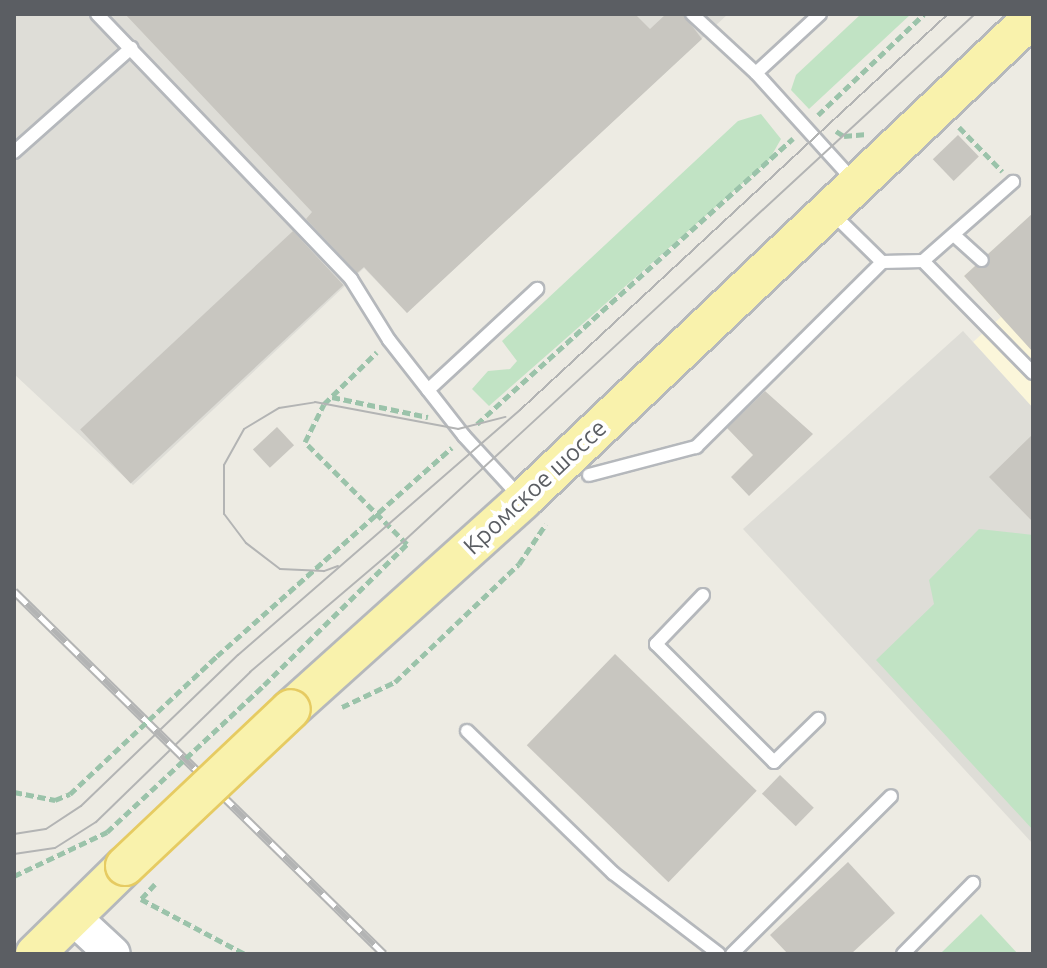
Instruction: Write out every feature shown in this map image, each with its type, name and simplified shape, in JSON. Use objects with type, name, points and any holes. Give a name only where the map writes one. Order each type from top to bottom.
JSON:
[{"type":"main road","name":"Кромское шоссе","points":[[35,954],[73,917],[140,875],[278,697],[538,507],[855,183],[1033,17]]},
{"type":"main road","points":[[73,917],[113,954]]},
{"type":"lane","points":[[97,14],[351,279],[389,340],[464,436],[538,507]]},
{"type":"lane","points":[[692,14],[756,73],[855,183]]},
{"type":"lane","points":[[756,73],[820,14]]},
{"type":"lane","points":[[14,152],[131,48]]},
{"type":"lane","points":[[589,475],[696,447],[882,262],[923,261],[1013,182]]},
{"type":"lane","points":[[829,210],[882,262]]},
{"type":"lane","points":[[955,236],[982,260]]},
{"type":"lane","points":[[923,261],[1033,373]]},
{"type":"lane","points":[[428,390],[537,289]]},
{"type":"lane","points":[[703,595],[656,644],[774,762],[818,719]]},
{"type":"lane","points":[[467,731],[613,873],[719,954]]},
{"type":"lane","points":[[732,954],[891,796]]},
{"type":"lane","points":[[903,954],[973,883]]},
{"type":"path","points":[[14,792],[55,800],[70,794],[217,656],[805,127],[924,14]]},
{"type":"path","points":[[959,126],[1013,182]]},
{"type":"path","points":[[14,876],[107,832],[278,697],[407,544],[305,442],[331,397],[389,340]]},
{"type":"path","points":[[331,397],[450,418]]},
{"type":"path","points":[[337,709],[395,682],[519,564],[538,507]]},
{"type":"path","points":[[140,875],[141,899],[245,954]]},
{"type":"shaded area","points":[[14,14],[728,14],[407,313],[364,268],[133,485],[14,374]]},
{"type":"shaded area","points":[[1033,214],[1033,408],[973,342],[1001,317],[964,276]]},
{"type":"shaded area","points":[[963,331],[1033,408],[1033,844],[743,529]]},
{"type":"green space","points":[[861,14],[911,14],[809,109],[791,90],[796,75]]},
{"type":"green space","points":[[761,114],[781,139],[769,160],[489,406],[472,389],[488,371],[510,369],[517,361],[502,341],[738,121]]},
{"type":"green space","points":[[979,529],[1033,535],[1033,830],[876,660],[934,604],[929,580]]},
{"type":"green space","points":[[981,914],[1018,954],[941,953]]},
{"type":"building","points":[[125,14],[635,14],[650,29],[666,14],[683,14],[702,39],[407,313],[364,267],[357,273],[306,219],[312,212]]},
{"type":"building","points":[[958,135],[979,157],[954,181],[933,159]]},
{"type":"building","points":[[1033,213],[1033,352],[964,276],[975,266],[988,266],[988,254]]},
{"type":"building","points":[[293,231],[343,285],[131,484],[80,429]]},
{"type":"building","points":[[765,391],[813,434],[749,496],[731,477],[753,455],[727,428]]},
{"type":"building","points":[[277,427],[294,445],[270,468],[253,450]]},
{"type":"building","points":[[1033,434],[1033,522],[989,477]]},
{"type":"building","points":[[615,654],[757,791],[668,882],[527,745]]},
{"type":"building","points":[[780,775],[814,808],[796,826],[762,794]]},
{"type":"building","points":[[848,862],[895,913],[851,954],[788,954],[770,935]]},
{"type":"tram line","points":[[14,834],[46,829],[81,806],[238,655],[520,410],[948,14]]},
{"type":"tram line","points":[[14,854],[55,848],[96,822],[250,672],[404,541],[975,14]]},
{"type":"tram line","points":[[338,566],[324,571],[280,569],[246,543],[224,514],[224,465],[244,429],[279,408],[315,402],[458,429],[505,417]]},
{"type":"railway","points":[[14,591],[384,954]]}]
